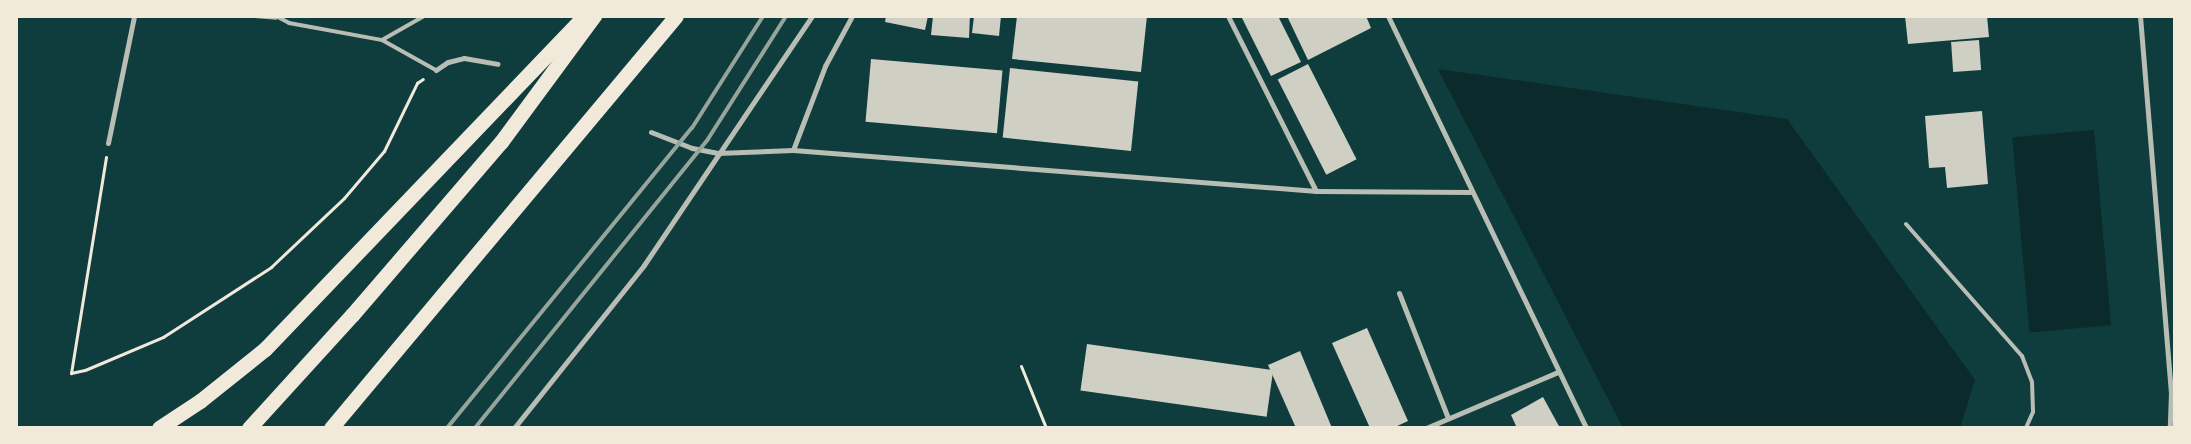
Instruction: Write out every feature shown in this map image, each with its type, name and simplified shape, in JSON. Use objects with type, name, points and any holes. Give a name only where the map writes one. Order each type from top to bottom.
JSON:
[{"type":"highway","points":[[159,428],[200,401],[266,349],[584,16]]},
{"type":"highway","points":[[249,428],[352,315],[494,149],[594,16]]},
{"type":"highway","points":[[331,428],[676,16]]},
{"type":"street","points":[[108,143],[134,16]]},
{"type":"street","points":[[514,428],[644,265],[717,153],[812,16]]},
{"type":"street","points":[[793,150],[825,66],[852,16]]},
{"type":"street","points":[[1228,16],[1316,192]]},
{"type":"street","points":[[1388,16],[1470,192],[1586,428]]},
{"type":"street","points":[[2140,16],[2171,392],[2170,428]]},
{"type":"street","points":[[436,70],[448,62],[464,58],[497,64]]},
{"type":"street","points":[[651,132],[692,148],[717,153],[793,150],[1316,192],[1470,192]]},
{"type":"street","points":[[1399,293],[1448,418]]},
{"type":"street","points":[[2168,362],[2175,362]]},
{"type":"street","points":[[1426,428],[1438,425],[1448,418],[1558,372]]},
{"type":"lane","points":[[255,16],[276,17],[382,40],[436,70]]},
{"type":"lane","points":[[382,40],[424,16]]},
{"type":"lane","points":[[1906,224],[2022,356],[2032,382],[2032,412],[2026,428]]},
{"type":"path","points":[[108,143],[71,373],[85,370],[163,337],[271,267],[344,198],[384,152],[417,83],[436,70]]},
{"type":"path","points":[[1021,366],[1046,428]]},
{"type":"water","points":[[1438,69],[1787,119],[1975,380],[1960,428],[1623,428]]},
{"type":"water","points":[[2094,130],[2111,325],[2029,332],[2012,137]]},
{"type":"building","points":[[886,16],[928,16],[925,30],[885,22]]},
{"type":"building","points":[[933,16],[970,16],[969,38],[931,35]]},
{"type":"building","points":[[974,16],[1001,16],[999,36],[972,33]]},
{"type":"building","points":[[1017,16],[1147,16],[1141,72],[1012,59]]},
{"type":"building","points":[[1241,16],[1278,16],[1301,62],[1271,76]]},
{"type":"building","points":[[1287,16],[1366,16],[1371,28],[1308,60]]},
{"type":"building","points":[[1905,16],[1987,16],[1989,37],[1908,44]]},
{"type":"building","points":[[1979,40],[1981,70],[1953,72],[1951,42]]},
{"type":"building","points":[[871,59],[1002,71],[997,133],[866,122]]},
{"type":"building","points":[[1308,64],[1357,159],[1326,175],[1278,79]]},
{"type":"building","points":[[1010,68],[1138,81],[1131,151],[1003,138]]},
{"type":"building","points":[[1982,111],[1988,184],[1947,188],[1945,167],[1929,168],[1925,116]]},
{"type":"building","points":[[1367,328],[1408,421],[1393,428],[1370,428],[1332,343]]},
{"type":"building","points":[[1087,344],[1273,370],[1267,417],[1080,391]]},
{"type":"building","points":[[1300,351],[1332,428],[1296,428],[1268,365]]},
{"type":"building","points":[[1543,397],[1560,428],[1517,428],[1511,415]]},
{"type":"railway","points":[[447,428],[692,128],[763,16]]},
{"type":"railway","points":[[475,428],[708,139],[786,16]]}]
